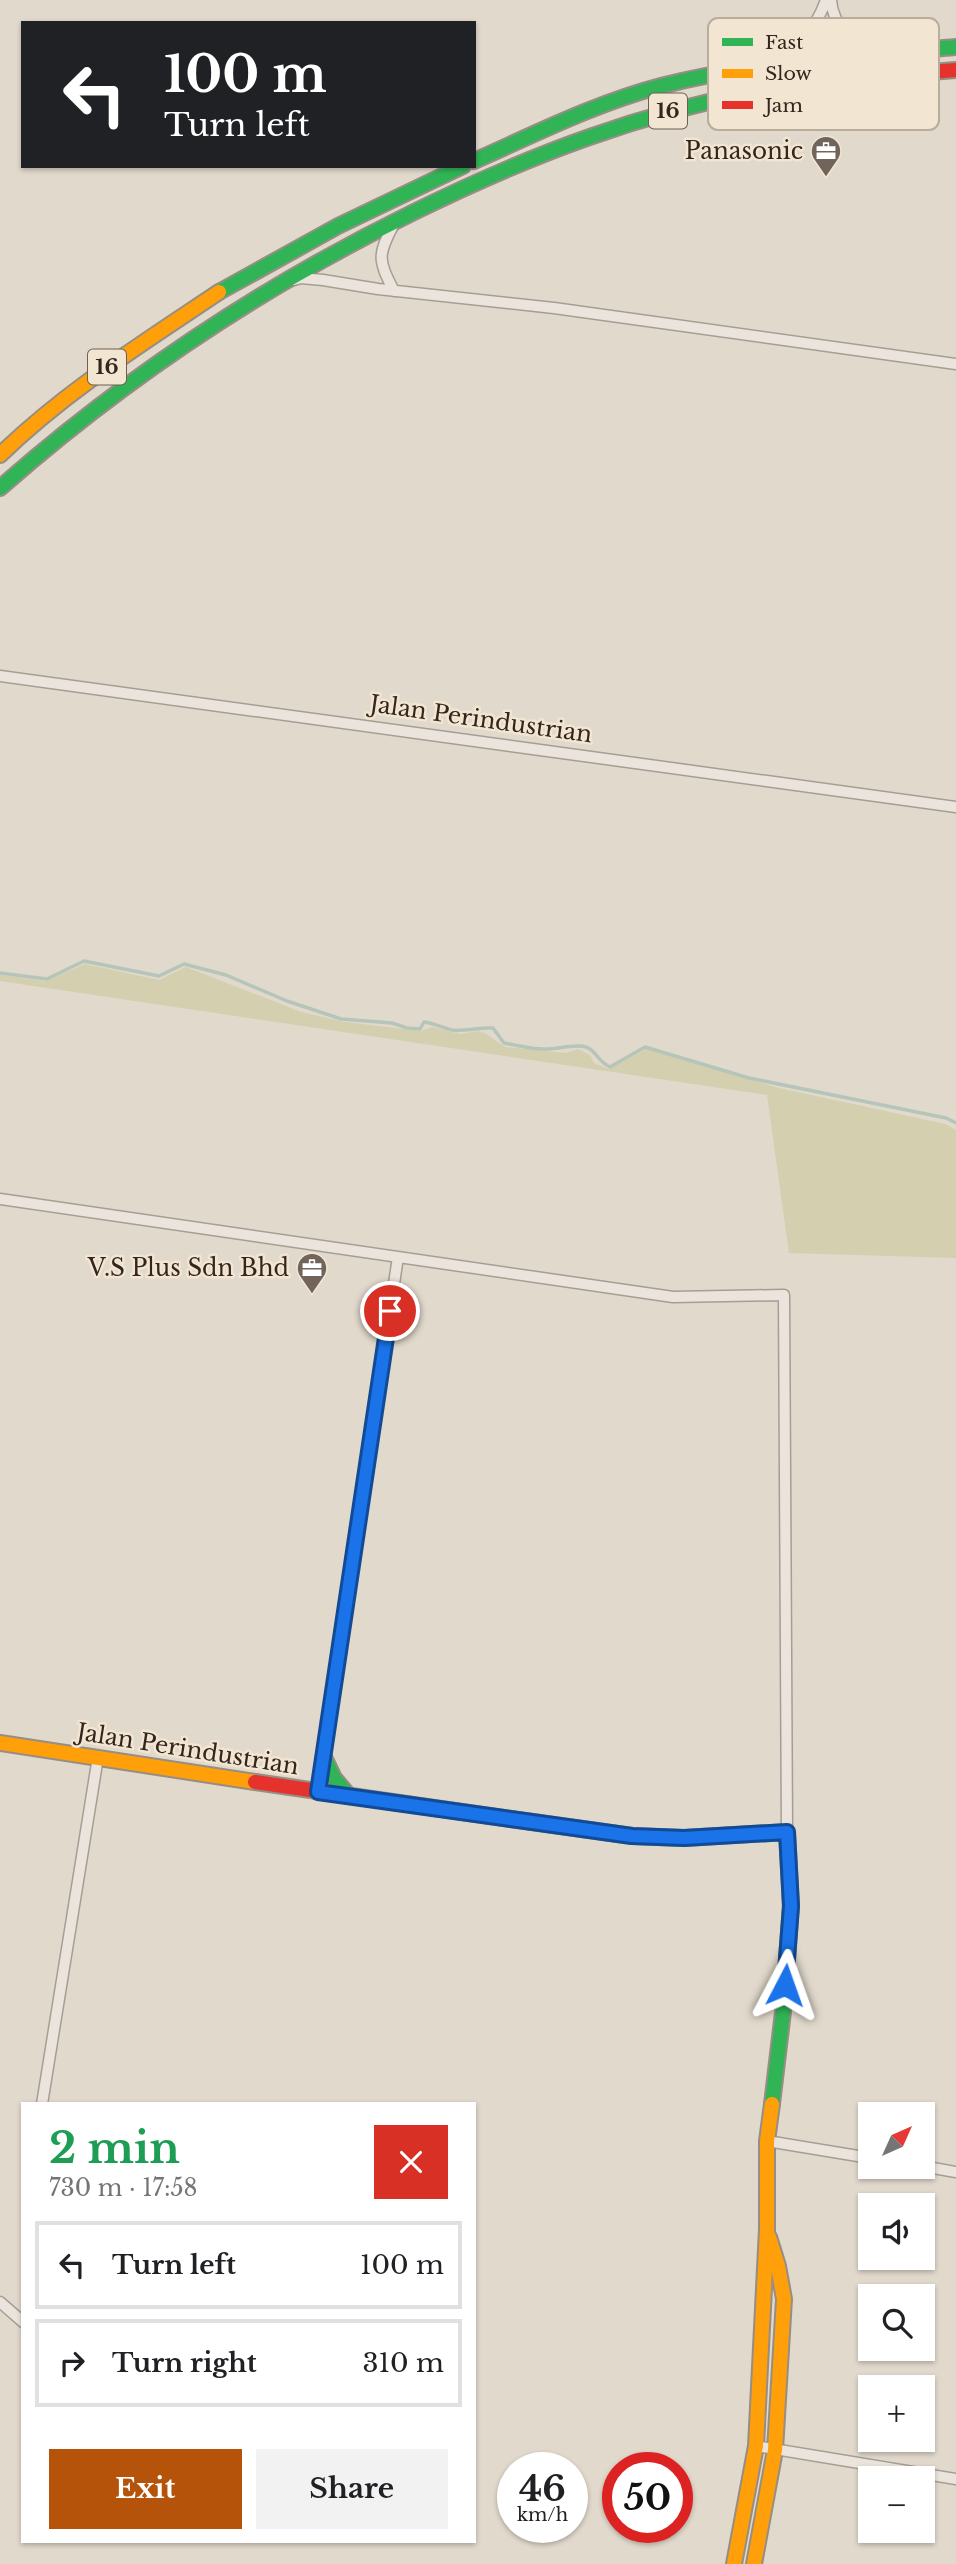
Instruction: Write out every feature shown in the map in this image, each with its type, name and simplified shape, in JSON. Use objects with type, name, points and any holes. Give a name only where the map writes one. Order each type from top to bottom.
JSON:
[{"type":"main road","name":"16","points":[[476,160],[600,106],[661,86],[708,76]]},
{"type":"main road","name":"16","points":[[0,488],[107,399],[208,328],[274,286],[397,219],[521,162],[603,130],[708,102]]},
{"type":"main road","name":"16","points":[[0,455],[90,378],[222,290],[338,226],[459,168]]},
{"type":"main road","name":"Jalan Perindustrian","points":[[0,1743],[318,1792],[632,1836],[684,1838],[787,1832]]},
{"type":"main road","points":[[324,1757],[334,1778],[349,1796]]},
{"type":"main road","points":[[734,2564],[756,2446],[767,2229],[767,2141],[783,2012],[791,1906],[787,1832]]},
{"type":"main road","points":[[754,2564],[775,2450],[784,2299],[767,2229]]},
{"type":"street","points":[[828,0],[836,18]]},
{"type":"street","points":[[817,18],[828,0]]},
{"type":"street","points":[[394,291],[379,256],[397,219]]},
{"type":"street","points":[[274,286],[301,278],[554,308],[956,364]]},
{"type":"street","name":"Jalan Perindustrian","points":[[0,676],[956,807]]},
{"type":"street","points":[[0,1199],[673,1297],[783,1295],[787,1832]]},
{"type":"street","points":[[318,1792],[398,1257]]},
{"type":"street","points":[[42,2102],[98,1757]]},
{"type":"street","points":[[767,2141],[858,2156]]},
{"type":"street","points":[[935,2168],[956,2172]]},
{"type":"street","points":[[0,2302],[21,2320]]},
{"type":"street","points":[[756,2446],[956,2479]]},
{"type":"shaded area","points":[[85,964],[159,980],[186,967],[301,1012],[345,1022],[421,1031],[432,1027],[460,1034],[478,1031],[505,1047],[566,1053],[578,1049],[590,1055],[594,1063],[609,1069],[646,1049],[779,1088],[945,1124],[956,1130],[956,1258],[789,1253],[767,1095],[0,981],[0,975],[46,981]]},
{"type":"waterway","points":[[0,973],[47,979],[84,961],[159,976],[184,964],[226,975],[287,1001],[341,1019],[392,1023],[420,1029],[424,1022],[456,1030],[493,1028],[504,1043],[538,1049],[586,1047],[610,1067],[645,1047],[749,1078],[946,1118],[956,1123]]},
{"type":"traffic: fast","points":[[939,49],[956,47]]},
{"type":"traffic: fast","points":[[476,160],[589,110],[661,86],[708,76]]},
{"type":"traffic: fast","points":[[0,488],[48,447],[147,371],[250,303],[358,241],[458,191],[544,154],[631,123],[708,102]]},
{"type":"traffic: fast","points":[[219,292],[338,226],[459,168]]},
{"type":"traffic: fast","points":[[324,1757],[334,1778],[349,1796]]},
{"type":"traffic: fast","points":[[511,1819],[632,1836],[684,1838],[787,1832],[791,1906],[783,2012],[772,2104]]},
{"type":"traffic: slow","points":[[0,455],[78,389],[219,292]]},
{"type":"traffic: slow","points":[[0,1743],[255,1782]]},
{"type":"traffic: slow","points":[[734,2564],[756,2446],[767,2229],[767,2141],[772,2104]]},
{"type":"traffic: slow","points":[[754,2564],[775,2450],[784,2299],[769,2237]]},
{"type":"traffic: jam","points":[[939,71],[956,70]]},
{"type":"traffic: jam","points":[[255,1782],[511,1819]]},
{"type":"place","name":"Panasonic","points":[[826,178]]},
{"type":"place","name":"V.S Plus Sdn Bhd","points":[[312,1295]]},
{"type":"route","points":[[390,1311],[318,1792],[632,1836],[684,1838],[787,1832],[791,1906],[785,1985]]}]
